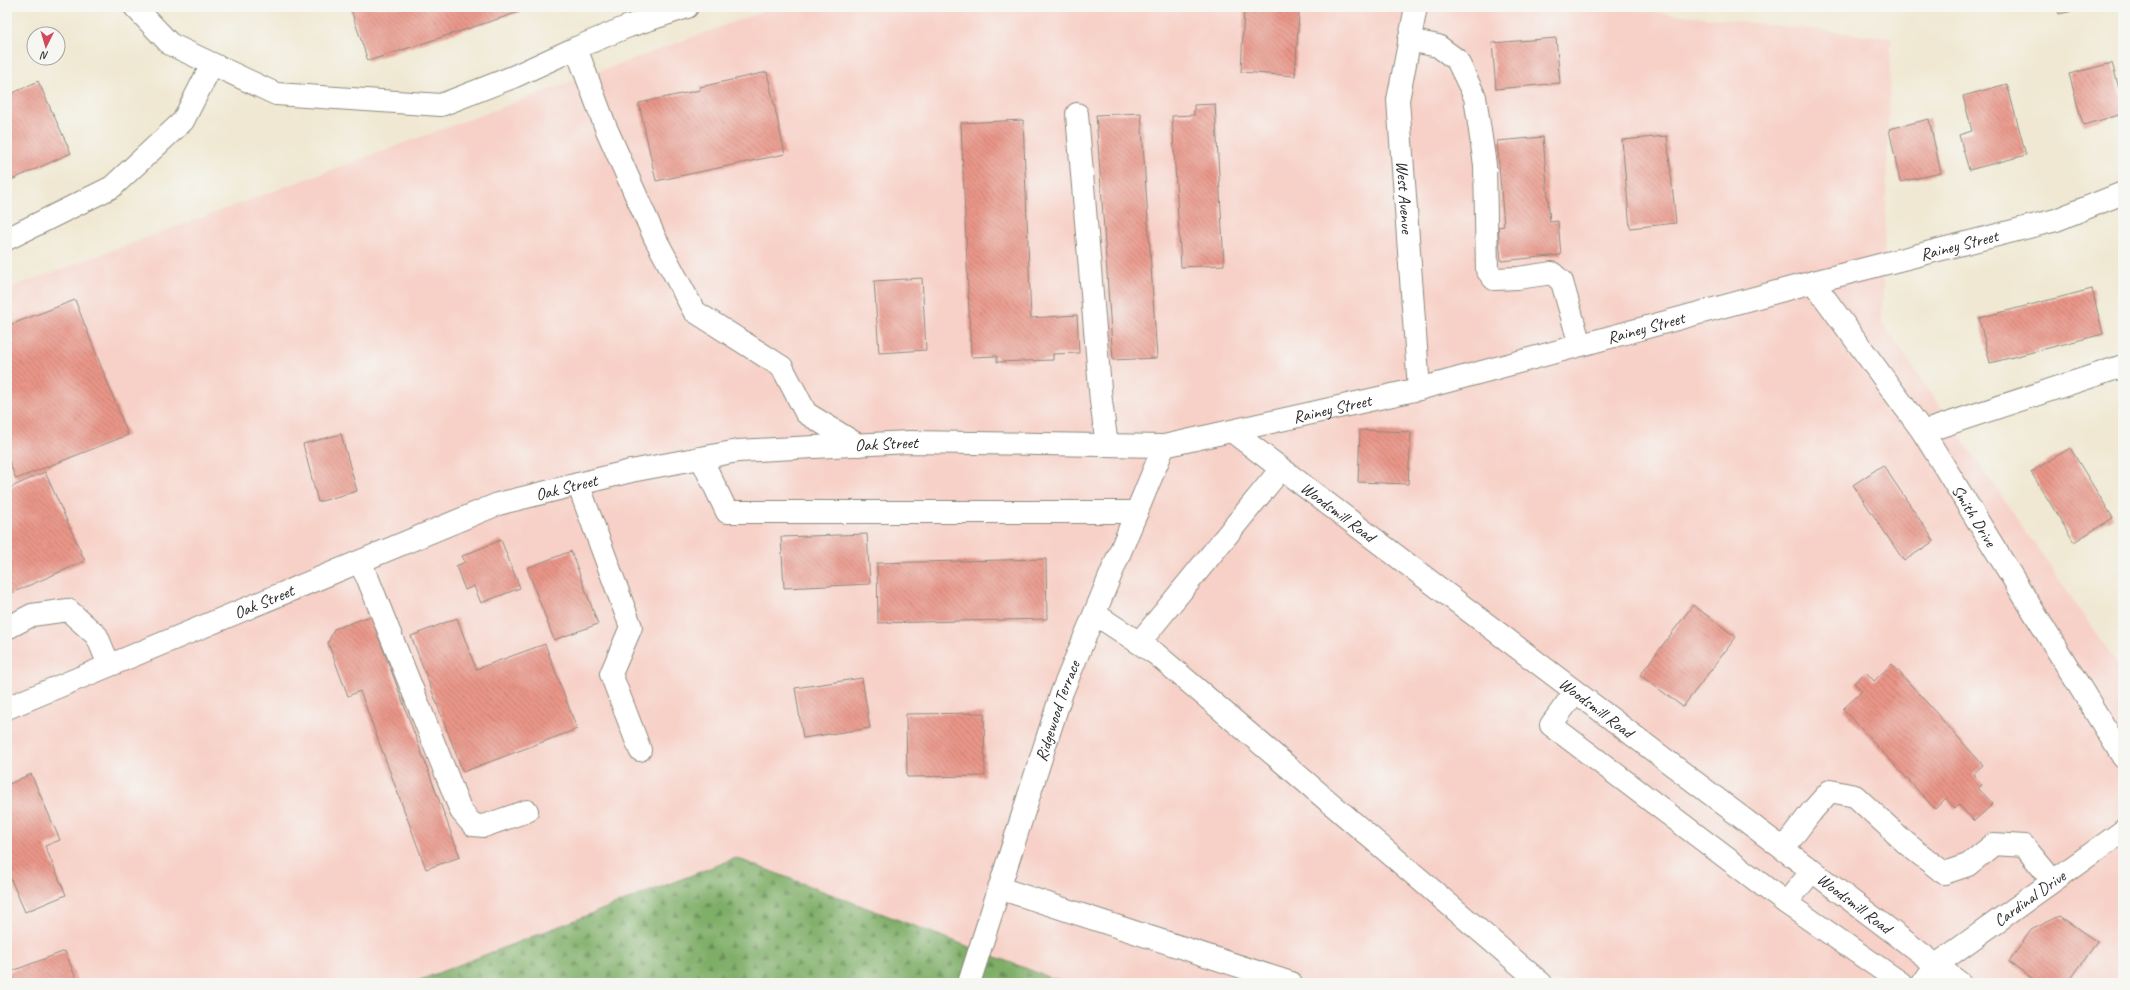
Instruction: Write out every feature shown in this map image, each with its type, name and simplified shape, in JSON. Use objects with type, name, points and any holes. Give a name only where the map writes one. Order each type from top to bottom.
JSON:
[{"type":"street","points":[[135,7],[170,44],[276,94],[441,105],[513,77],[629,26],[687,7]]},
{"type":"street","name":"West Avenue","points":[[1416,7],[1398,100],[1419,389]]},
{"type":"street","points":[[1409,40],[1438,46],[1457,60],[1475,97],[1485,165],[1487,270],[1494,279],[1518,278],[1552,273],[1562,282],[1580,345]]},
{"type":"street","points":[[576,48],[606,128],[655,238],[694,311],[782,367],[806,413],[858,445]]},
{"type":"street","points":[[7,239],[112,187],[183,121],[212,64]]},
{"type":"street","points":[[1077,114],[1101,401],[1108,445]]},
{"type":"street","name":"Rainey Street","points":[[1164,446],[1233,432],[1419,389],[1813,282],[2056,220],[2123,193]]},
{"type":"street","name":"Smith Drive","points":[[1813,282],[1923,432],[2123,757]]},
{"type":"street","points":[[1923,432],[2123,366]]},
{"type":"street","name":"Woodsmill Road","points":[[1233,432],[1575,692],[1784,848],[1960,983]]},
{"type":"street","name":"Oak Street","points":[[7,708],[498,504],[631,471],[738,451],[909,442],[1164,446]]},
{"type":"street","name":"Ridgewood Terrace","points":[[969,983],[1062,692],[1164,446]]},
{"type":"street","points":[[702,458],[727,512],[1137,512]]},
{"type":"street","points":[[1139,643],[1281,469]]},
{"type":"street","points":[[578,484],[631,626],[611,674],[640,750]]},
{"type":"street","points":[[359,562],[368,580],[461,811],[473,825],[484,826],[527,811]]},
{"type":"street","points":[[7,628],[32,615],[68,610],[97,636],[109,665]]},
{"type":"street","points":[[1095,614],[1156,654],[1541,983]]},
{"type":"street","points":[[1575,692],[1551,725],[1786,903],[1901,983]]},
{"type":"street","points":[[1784,848],[1812,811],[1830,791],[1855,796],[1907,844],[1944,873],[1968,865],[1994,844],[2024,846],[2053,881]]},
{"type":"street","name":"Cardinal Drive","points":[[1922,983],[1936,965],[2123,831]]},
{"type":"street","points":[[1786,903],[1813,870]]},
{"type":"street","points":[[999,888],[1291,983]]},
{"type":"shaded area","points":[[775,7],[1610,7],[1891,38],[1882,323],[2123,672],[2123,983],[1074,983],[1051,978],[736,858],[412,983],[7,983],[7,289]]},
{"type":"green space","points":[[736,858],[1051,978],[1074,983],[412,983]]},
{"type":"building","points":[[350,7],[535,7],[368,61]]},
{"type":"building","points":[[2057,7],[2086,7],[2086,8],[2059,14]]},
{"type":"building","points":[[1244,9],[1299,12],[1295,76],[1241,72]]},
{"type":"building","points":[[1556,38],[1560,83],[1496,89],[1492,43]]},
{"type":"building","points":[[2112,63],[2123,103],[2123,114],[2083,125],[2069,74]]},
{"type":"building","points":[[767,72],[785,154],[656,181],[639,103],[700,90],[700,87]]},
{"type":"building","points":[[38,81],[71,153],[7,182],[7,96]]},
{"type":"building","points":[[2007,84],[2026,155],[1969,170],[1959,135],[1972,131],[1963,96]]},
{"type":"building","points":[[1215,104],[1224,265],[1181,267],[1172,116],[1194,115],[1194,105]]},
{"type":"building","points":[[1141,113],[1157,358],[1113,360],[1096,115]]},
{"type":"building","points":[[1929,119],[1941,173],[1900,182],[1889,129]]},
{"type":"building","points":[[1023,120],[1031,318],[1077,315],[1079,353],[1053,354],[1053,360],[997,362],[997,356],[971,357],[961,123]]},
{"type":"building","points":[[1667,136],[1676,223],[1630,228],[1622,140]]},
{"type":"building","points":[[1543,137],[1550,222],[1558,221],[1561,255],[1501,261],[1498,227],[1504,226],[1497,141]]},
{"type":"building","points":[[922,278],[926,350],[879,353],[874,281]]},
{"type":"building","points":[[2092,289],[2103,334],[1990,363],[1979,318]]},
{"type":"building","points":[[75,300],[128,435],[16,479],[7,456],[7,326]]},
{"type":"building","points":[[1360,430],[1411,432],[1408,484],[1358,482]]},
{"type":"building","points":[[341,434],[357,491],[318,502],[303,444]]},
{"type":"building","points":[[2070,448],[2113,518],[2074,542],[2031,472]]},
{"type":"building","points":[[1883,465],[1934,541],[1904,561],[1853,485]]},
{"type":"building","points":[[45,472],[85,561],[7,595],[7,489]]},
{"type":"building","points":[[867,534],[870,584],[784,588],[781,537]]},
{"type":"building","points":[[501,540],[520,588],[481,603],[474,586],[465,590],[456,566],[465,562],[462,556]]},
{"type":"building","points":[[571,551],[598,624],[554,640],[527,568]]},
{"type":"building","points":[[1046,559],[1047,619],[878,623],[877,563]]},
{"type":"building","points":[[1693,605],[1736,637],[1683,707],[1640,675]]},
{"type":"building","points":[[371,616],[460,857],[426,869],[360,691],[348,696],[328,643],[334,629]]},
{"type":"building","points":[[457,618],[476,669],[545,644],[577,729],[463,772],[411,636]]},
{"type":"building","points":[[1892,664],[1983,765],[1973,774],[1982,785],[1978,788],[1993,804],[1974,821],[1959,805],[1955,809],[1946,798],[1935,809],[1843,709],[1862,691],[1854,683],[1866,672],[1874,681]]},
{"type":"building","points":[[862,678],[870,728],[803,738],[795,688]]},
{"type":"building","points":[[984,713],[985,776],[907,777],[906,714]]},
{"type":"building","points":[[31,774],[60,840],[45,846],[66,895],[25,912],[7,870],[7,785]]},
{"type":"building","points":[[2060,916],[2097,942],[2068,983],[2039,983],[2009,962],[2031,930]]},
{"type":"building","points":[[65,951],[78,983],[7,983],[7,973]]}]
